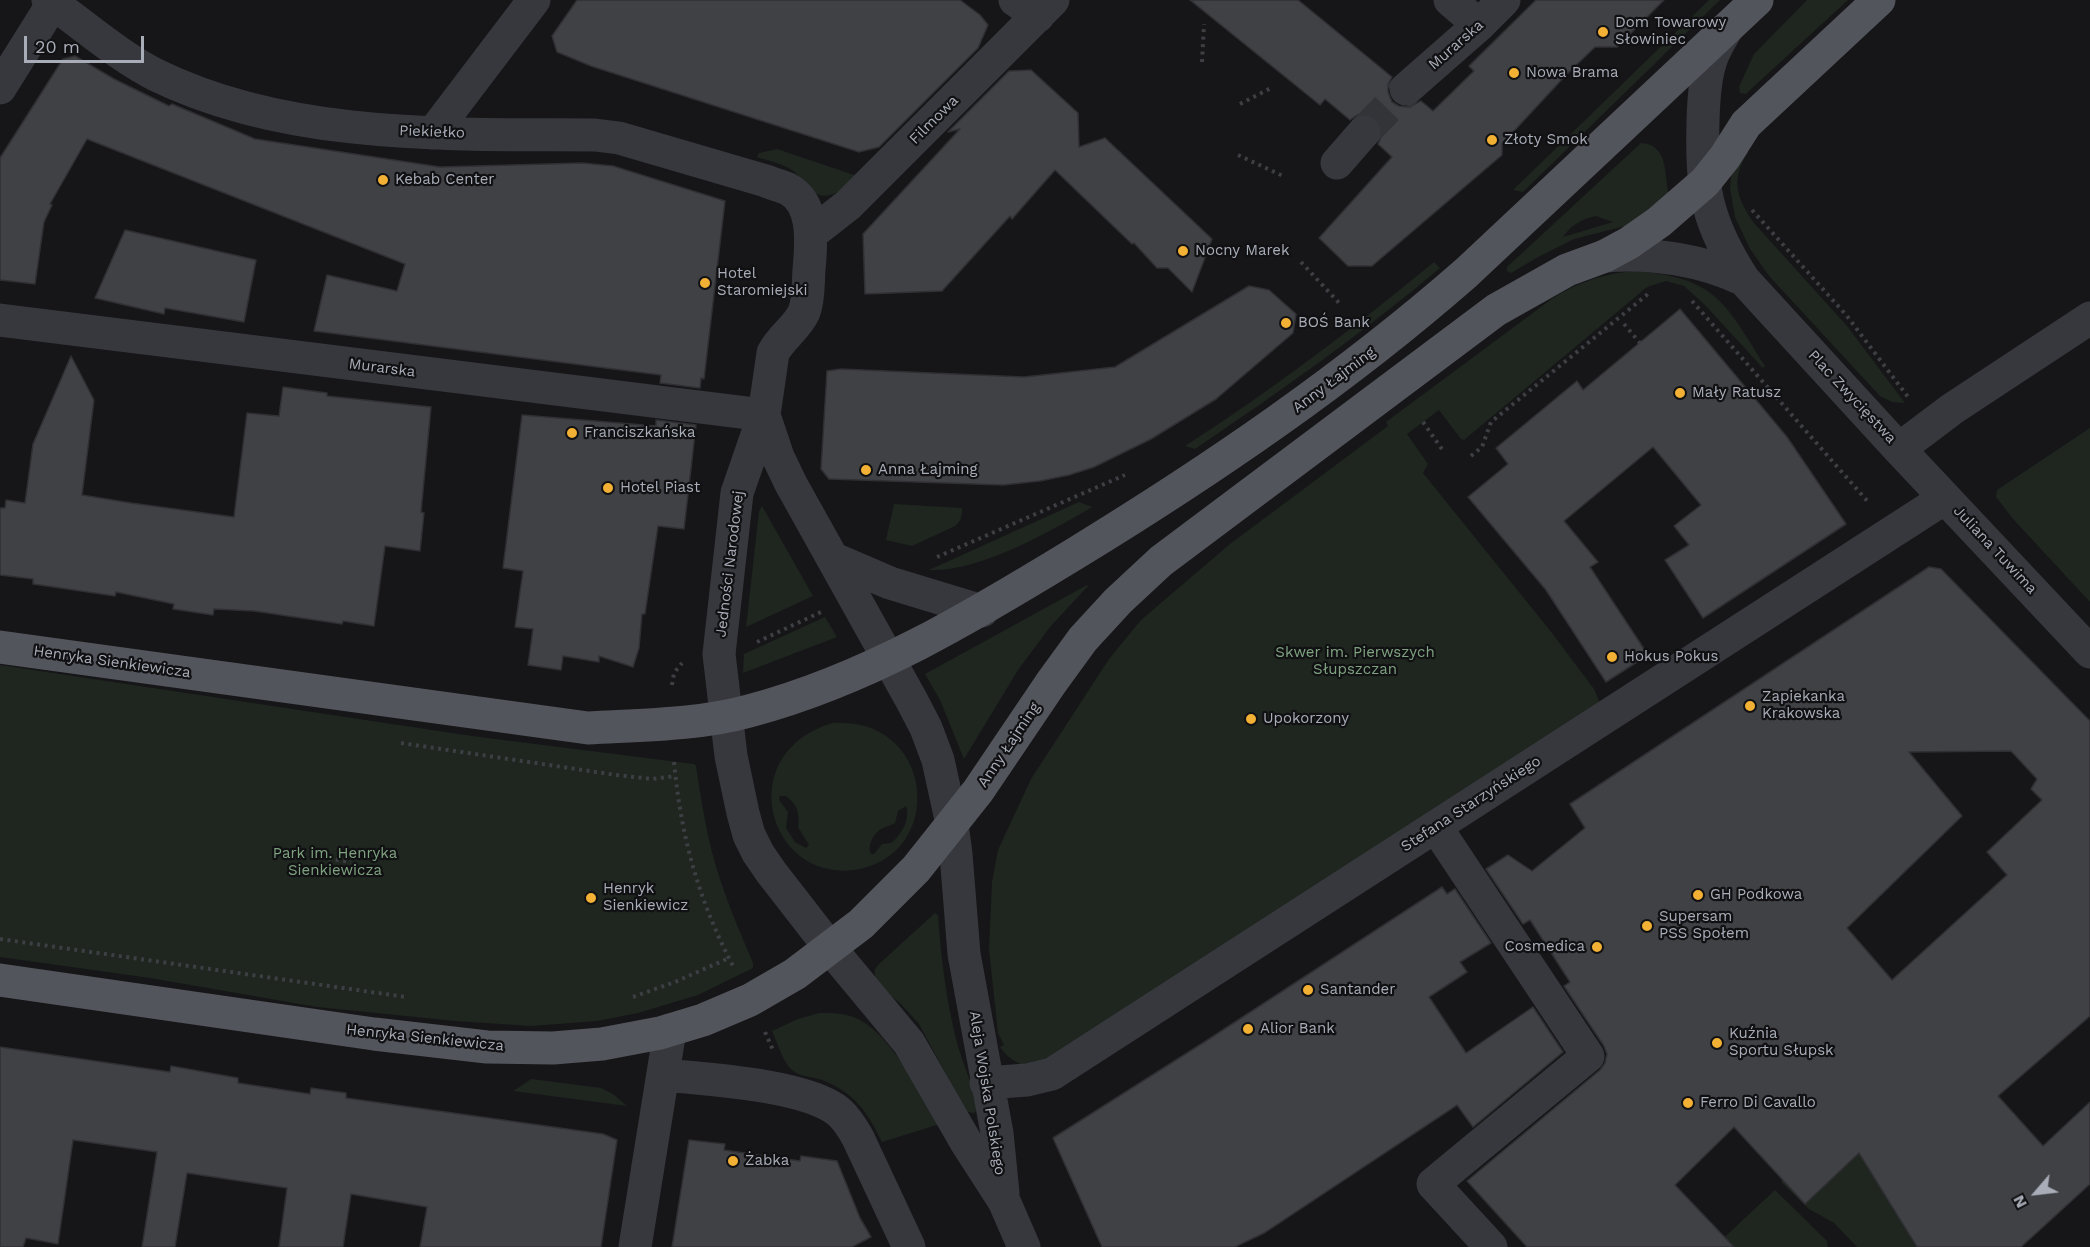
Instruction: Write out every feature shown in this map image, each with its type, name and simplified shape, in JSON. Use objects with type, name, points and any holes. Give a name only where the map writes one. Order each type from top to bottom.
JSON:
[{"type":"main road","name":"Plac Zwycięstwa","points":[[1726,30],[1757,0]]},
{"type":"main road","points":[[1705,182],[1725,157],[1746,124],[1879,0]]},
{"type":"main road","name":"Anny Łajming","points":[[889,658],[982,611],[1204,472],[1376,349],[1466,273],[1726,30]]},
{"type":"main road","name":"Anny Łajming","points":[[830,948],[861,924],[916,869],[978,791],[1051,682],[1083,639],[1118,601],[1161,561],[1496,310],[1567,270],[1605,256],[1652,228],[1705,182]]},
{"type":"main road","name":"Henryka Sienkiewicza","points":[[0,646],[588,728],[725,716],[794,698],[889,658]]},
{"type":"main road","name":"Henryka Sienkiewicza","points":[[0,980],[374,1034],[487,1047],[553,1048],[602,1044],[670,1030],[703,1020],[750,1000],[795,974],[830,948]]},
{"type":"street","points":[[432,133],[534,0]]},
{"type":"street","points":[[1450,0],[1479,26]]},
{"type":"street","name":"Murarska","points":[[1406,88],[1479,26],[1504,0]]},
{"type":"street","points":[[0,88],[52,1]]},
{"type":"street","name":"Piekiełko","points":[[52,1],[124,57],[157,75],[191,89],[267,113],[367,129],[432,133],[595,135],[619,138],[787,189],[797,197],[805,210],[811,234]]},
{"type":"street","name":"Filmowa","points":[[811,234],[848,205],[1035,6]]},
{"type":"street","name":"Plac Zwycięstwa","points":[[1726,30],[1714,50],[1709,65],[1703,144],[1708,203],[1718,234],[1744,280],[1899,449],[1952,409],[2090,318]]},
{"type":"street","points":[[1337,163],[1365,132]]},
{"type":"street","name":"Jedności Narodowej","points":[[811,234],[805,311],[778,344],[771,362],[764,415],[737,493],[718,654],[731,756],[749,835],[771,872],[830,948]]},
{"type":"street","name":"Anny Łajming","points":[[1605,256],[1639,256],[1700,264],[1723,270],[1744,280]]},
{"type":"street","name":"Murarska","points":[[0,320],[764,415]]},
{"type":"street","name":"Jedności Narodowej","points":[[764,415],[787,475],[889,658]]},
{"type":"street","name":"Juliana Tuwima","points":[[1899,449],[2090,652]]},
{"type":"street","name":"Stefana Starzyńskiego","points":[[986,1083],[1027,1080],[1052,1074],[1945,498]]},
{"type":"street","points":[[834,559],[890,583],[982,611]]},
{"type":"street","name":"Aleja Wojska Polskiego","points":[[889,658],[921,719],[938,760],[952,824],[957,854],[964,954],[997,1133],[1004,1201]]},
{"type":"street","points":[[1436,826],[1587,1056],[1433,1184],[1491,1247]]},
{"type":"street","name":"Aleja Wojska Polskiego","points":[[830,948],[909,1043],[966,1142],[1004,1201]]},
{"type":"street","points":[[635,1247],[670,1030]]},
{"type":"street","points":[[663,1075],[768,1088],[820,1101],[839,1112],[858,1138],[909,1247]]},
{"type":"street","points":[[1004,1201],[1024,1247]]},
{"type":"path","points":[[1202,62],[1204,24]]},
{"type":"path","points":[[1240,104],[1274,87]]},
{"type":"path","points":[[1238,155],[1283,176]]},
{"type":"path","points":[[1751,209],[1847,316],[1911,401]]},
{"type":"path","points":[[1301,262],[1340,304]]},
{"type":"path","points":[[1471,456],[1482,447],[1491,422],[1642,299],[1656,291]]},
{"type":"path","points":[[1684,293],[1870,503]]},
{"type":"path","points":[[1624,324],[1640,343]]},
{"type":"path","points":[[1423,422],[1444,452]]},
{"type":"path","points":[[928,561],[1132,472]]},
{"type":"path","points":[[751,645],[825,610]]},
{"type":"path","points":[[674,758],[680,813],[701,898],[735,969]]},
{"type":"path","points":[[652,778],[675,776]]},
{"type":"path","points":[[321,857],[351,862]]},
{"type":"path","points":[[0,939],[406,997]]},
{"type":"path","points":[[625,1001],[729,958]]},
{"type":"green space","points":[[1709,0],[1720,0],[1523,192],[1513,190]]},
{"type":"green space","points":[[1807,0],[1848,0],[1746,94],[1740,93],[1739,87],[1754,54]]},
{"type":"green space","points":[[1641,143],[1651,145],[1662,156],[1670,200],[1633,224],[1574,239],[1511,273],[1507,271],[1507,267]],"holes":[[[1596,216],[1613,222],[1563,237],[1573,226],[1591,217]]]},
{"type":"green space","points":[[777,149],[860,177],[837,193],[824,196],[817,194],[808,188],[792,170],[757,157],[759,153]]},
{"type":"green space","points":[[1747,149],[1748,153],[1742,162],[1738,180],[1743,206],[1754,223],[1847,326],[1905,403],[1892,402],[1880,396],[1770,277],[1750,249],[1735,217],[1730,188],[1732,166]]},
{"type":"green space","points":[[1434,262],[1440,268],[1320,362],[1195,449],[1185,446],[1312,358]]},
{"type":"green space","name":"Skwer im. Pierwszych Słupszczan","points":[[1636,271],[1685,280],[1716,298],[1728,310],[1765,366],[1763,368],[1704,304],[1684,286],[1666,281],[1647,287],[1464,440],[1439,410],[1407,434],[1428,464],[1423,473],[1552,633],[1594,689],[1600,703],[1039,1069],[1022,1064],[1008,1056],[1000,1047],[1004,1045],[998,1033],[989,949],[992,882],[998,850],[1031,779],[1109,659],[1141,620],[1230,544],[1388,426],[1386,422],[1553,298],[1593,279]]},
{"type":"green space","points":[[2090,428],[2090,602],[2014,520],[1996,497],[1997,490]]},
{"type":"green space","points":[[1079,502],[1092,507],[1013,549],[969,565],[929,570]]},
{"type":"green space","points":[[894,504],[962,508],[959,522],[955,526],[912,546],[886,540]]},
{"type":"green space","points":[[762,506],[813,596],[746,627],[759,511]]},
{"type":"green space","points":[[1087,585],[1050,627],[1018,670],[964,759],[940,700],[925,674]]},
{"type":"green space","points":[[825,617],[837,637],[743,673],[744,654]]},
{"type":"green space","name":"Park im. Henryka Sienkiewicza","points":[[0,665],[472,736],[694,764],[715,863],[753,968],[698,995],[638,1013],[597,1021],[531,1026],[317,1007],[150,978],[0,957]]},
{"type":"green space","points":[[833,723],[867,727],[893,741],[909,763],[917,789],[915,816],[904,841],[884,860],[854,870],[824,868],[800,856],[782,836],[773,812],[772,785],[781,760],[801,738]],"holes":[[[780,796],[786,796],[795,806],[799,817],[798,827],[809,845],[806,848],[795,842],[786,828],[788,812],[779,800]],[[906,806],[906,821],[898,836],[891,843],[882,844],[874,854],[871,854],[870,844],[876,834],[881,829],[895,823],[898,811]]]},
{"type":"green space","points":[[935,913],[938,915],[949,1008],[971,1083],[977,1110],[974,1113],[967,1112],[962,1104],[919,1024],[900,1003],[881,989],[875,979],[875,969],[879,964]]},
{"type":"green space","points":[[819,1013],[850,1016],[872,1028],[905,1067],[940,1124],[882,1142],[865,1113],[851,1097],[833,1085],[801,1075],[791,1069],[772,1031],[798,1019]]},
{"type":"green space","points":[[531,1079],[601,1088],[613,1094],[627,1106],[513,1091]]},
{"type":"green space","points":[[1859,1153],[1916,1247],[1857,1247],[1834,1223],[1809,1209],[1781,1182],[1783,1179],[1805,1204]]},
{"type":"green space","points":[[1775,1190],[1827,1241],[1828,1247],[1714,1247]]},
{"type":"building","points":[[577,0],[960,0],[980,15],[988,25],[978,48],[879,147],[859,152],[591,66],[557,52],[552,36]]},
{"type":"building","points":[[1190,0],[1298,0],[1392,77],[1388,84],[1388,92],[1392,102],[1399,106],[1409,107],[1421,101],[1433,111],[1474,71],[1469,66],[1536,0],[1664,0],[1617,47],[1595,47],[1502,144],[1502,155],[1372,266],[1348,266],[1319,238],[1392,157],[1378,144],[1382,135],[1381,125],[1376,118],[1367,114],[1357,115],[1350,120],[1325,99],[1320,105]]},
{"type":"building","points":[[75,56],[114,79],[169,106],[172,104],[255,139],[440,167],[582,163],[613,166],[725,201],[704,379],[701,378],[700,388],[660,383],[661,375],[314,331],[327,275],[397,291],[405,264],[87,139],[50,204],[52,205],[44,222],[35,284],[0,280],[0,158],[63,59]]},
{"type":"building","points":[[1031,70],[1078,113],[1079,147],[1105,138],[1212,239],[1192,292],[1168,268],[1157,268],[1134,243],[1132,244],[1055,170],[1012,219],[1010,216],[942,291],[865,294],[863,234],[960,129],[948,132],[1009,71]]},
{"type":"building","points":[[125,230],[256,260],[244,322],[165,308],[164,314],[95,298]]},
{"type":"building","points":[[1249,286],[1269,290],[1296,314],[1293,333],[1216,399],[1151,439],[1094,467],[1040,481],[1003,485],[829,479],[821,469],[827,371],[841,369],[1024,377],[1115,367]]},
{"type":"building","points":[[1680,309],[1787,437],[1846,524],[1703,618],[1665,560],[1689,545],[1674,526],[1701,505],[1653,447],[1564,521],[1598,562],[1590,567],[1648,655],[1606,682],[1546,590],[1468,497],[1508,464],[1496,448],[1577,381],[1583,390]]},
{"type":"building","points":[[71,356],[94,400],[82,495],[131,503],[234,517],[247,413],[279,416],[283,387],[327,393],[327,396],[431,407],[421,512],[424,513],[420,551],[385,546],[374,626],[343,621],[342,624],[254,611],[214,609],[213,615],[173,609],[174,604],[116,592],[115,596],[33,584],[33,579],[0,575],[0,508],[5,508],[6,500],[25,503],[33,444]]},
{"type":"building","points":[[522,415],[656,426],[656,420],[696,425],[684,529],[658,526],[645,614],[642,614],[639,648],[633,667],[599,656],[599,662],[563,656],[561,670],[528,665],[533,629],[515,627],[523,571],[503,568]]},
{"type":"building","points":[[1929,567],[1941,569],[2090,721],[2090,1016],[1998,1096],[2043,1146],[2090,1102],[2090,1184],[2021,1247],[1917,1247],[1859,1153],[1805,1204],[1734,1127],[1675,1185],[1734,1247],[1527,1247],[1467,1181],[1600,1070],[1607,1054],[1564,986],[1570,982],[1530,920],[1523,924],[1486,869],[1508,855],[1532,871],[1585,828],[1570,804]],"holes":[[[2011,751],[2037,779],[2031,789],[2042,800],[1987,852],[2007,875],[1892,980],[1847,928],[1962,816],[1909,752]]]},
{"type":"building","points":[[1442,887],[1447,894],[1455,889],[1491,943],[1460,962],[1467,972],[1429,997],[1466,1053],[1533,1007],[1563,1052],[1473,1127],[1457,1105],[1264,1233],[1235,1247],[1102,1247],[1053,1138]]},
{"type":"building","points":[[0,1047],[170,1072],[171,1066],[238,1078],[238,1083],[310,1094],[311,1088],[346,1093],[346,1098],[603,1134],[617,1140],[601,1247],[420,1247],[427,1207],[351,1194],[343,1247],[279,1247],[287,1188],[187,1173],[175,1247],[142,1247],[157,1152],[73,1140],[58,1244],[26,1238],[23,1247],[0,1247]]},
{"type":"building","points":[[689,1140],[725,1144],[724,1150],[800,1161],[801,1156],[837,1161],[860,1218],[871,1237],[852,1247],[672,1247]]},
{"type":"tunnel","points":[[1364,132],[1406,89]]},
{"type":"place","name":"Dom Towarowy Słowiniec","points":[[1603,32]]},
{"type":"place","name":"Nowa Brama","points":[[1514,73]]},
{"type":"place","name":"Złoty Smok","points":[[1492,140]]},
{"type":"place","name":"Kebab Center","points":[[383,180]]},
{"type":"place","name":"Nocny Marek","points":[[1183,251]]},
{"type":"place","name":"Hotel Staromiejski","points":[[705,283]]},
{"type":"place","name":"BOŚ Bank","points":[[1286,323]]},
{"type":"place","name":"Mały Ratusz","points":[[1680,393]]},
{"type":"place","name":"Franciszkańska","points":[[572,433]]},
{"type":"place","name":"Anna Łajming","points":[[866,470]]},
{"type":"place","name":"Hotel Piast","points":[[608,488]]},
{"type":"place","name":"Hokus Pokus","points":[[1612,657]]},
{"type":"place","name":"Zapiekanka Krakowska","points":[[1750,706]]},
{"type":"place","name":"Upokorzony","points":[[1251,719]]},
{"type":"place","name":"GH Podkowa","points":[[1698,895]]},
{"type":"place","name":"Henryk Sienkiewicz","points":[[591,898]]},
{"type":"place","name":"Supersam PSS Społem","points":[[1647,926]]},
{"type":"place","name":"Cosmedica","points":[[1597,947]]},
{"type":"place","name":"Santander","points":[[1308,990]]},
{"type":"place","name":"Alior Bank","points":[[1248,1029]]},
{"type":"place","name":"Kuźnia Sportu Słupsk","points":[[1717,1043]]},
{"type":"place","name":"Ferro Di Cavallo","points":[[1688,1103]]},
{"type":"place","name":"Żabka","points":[[733,1161]]}]
